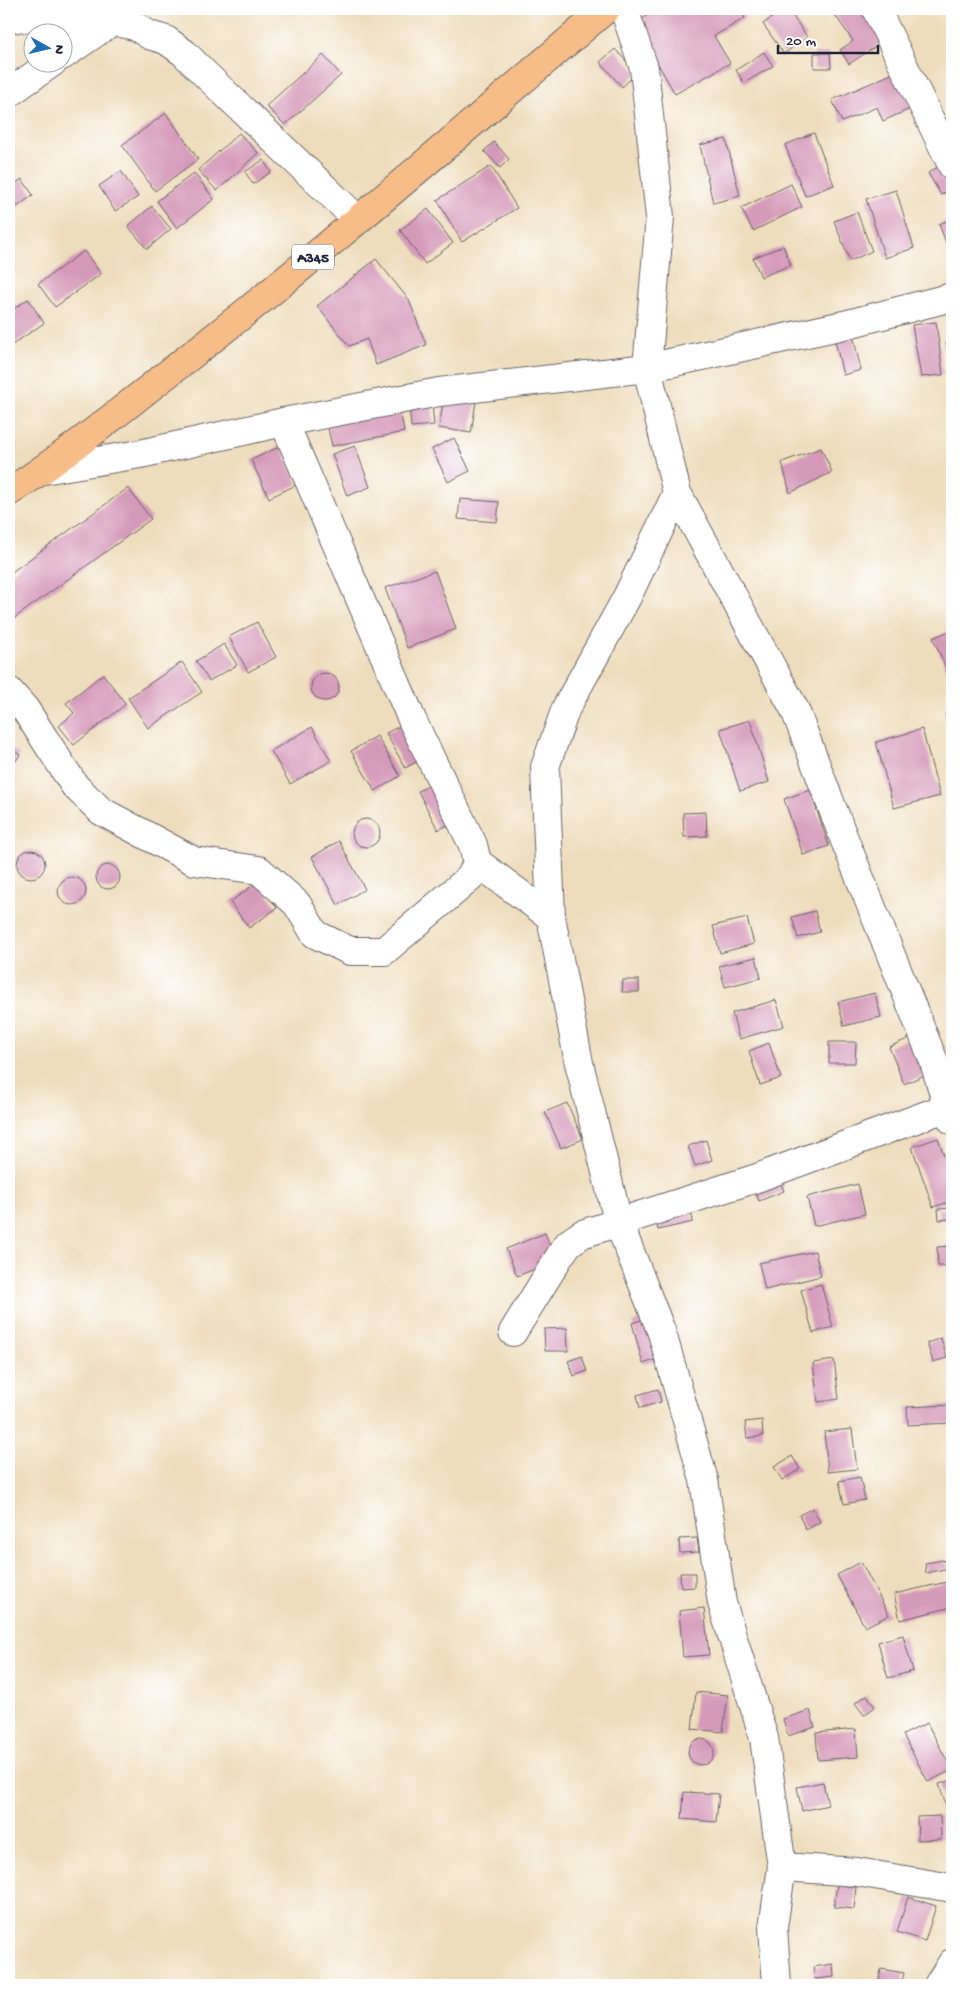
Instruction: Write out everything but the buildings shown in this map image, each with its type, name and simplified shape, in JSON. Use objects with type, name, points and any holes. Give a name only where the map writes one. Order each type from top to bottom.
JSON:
[{"type":"highway","name":"A345","points":[[9,492],[43,470],[210,341],[358,220],[606,9]]},
{"type":"street","points":[[513,1332],[560,1254],[569,1243],[582,1234],[950,1114],[932,1059],[795,710],[677,493],[647,368],[660,217],[644,68],[624,9]]},
{"type":"street","points":[[876,9],[952,163]]},
{"type":"street","points":[[9,18],[76,14],[135,26],[149,35],[166,40],[184,53],[358,220]]},
{"type":"street","points":[[72,49],[113,21]]},
{"type":"street","points":[[9,93],[39,72]]},
{"type":"street","points":[[43,470],[140,454],[284,422],[439,392],[647,368],[844,325],[952,298]]},
{"type":"street","points":[[9,691],[25,709],[75,786],[101,811],[194,861],[259,870],[297,904],[315,934],[350,951],[384,951],[471,877],[477,862],[473,845],[413,722],[284,422]]},
{"type":"street","points":[[677,493],[627,597],[566,708],[545,767],[551,917],[579,1062],[618,1222],[662,1334],[704,1480],[722,1603],[764,1738],[782,1867],[773,1927],[777,1985]]},
{"type":"street","points":[[477,862],[551,917]]},
{"type":"street","points":[[782,1867],[857,1872],[952,1888]]},
{"type":"street","points":[[938,1985],[952,1962]]}]
